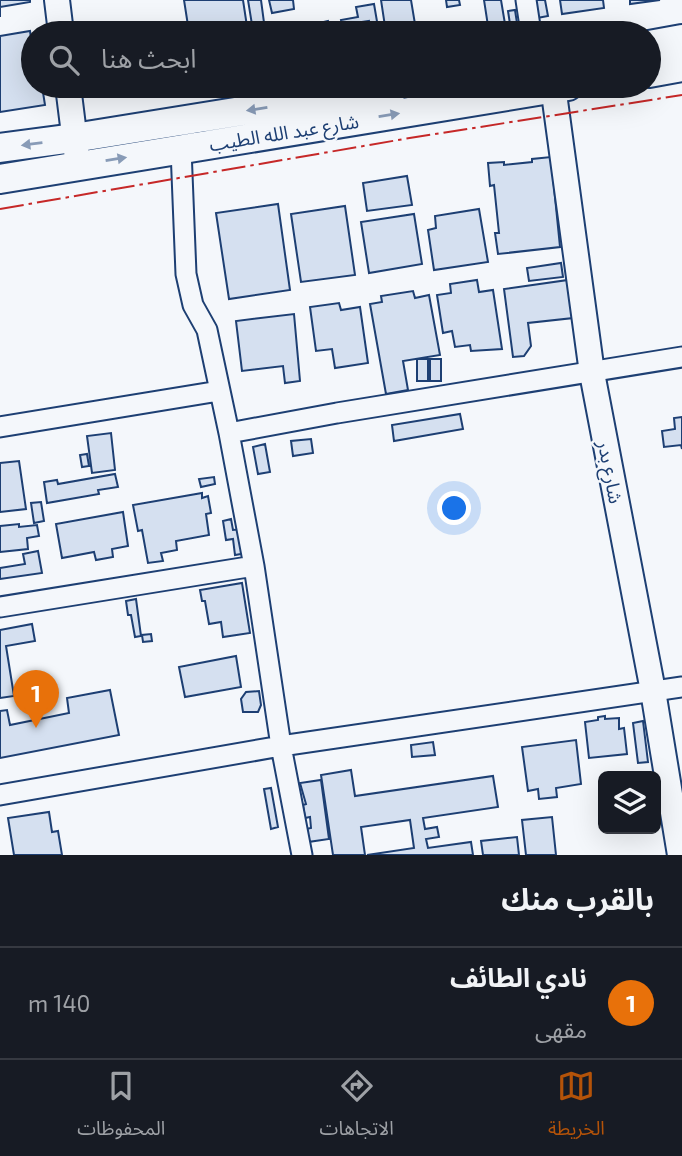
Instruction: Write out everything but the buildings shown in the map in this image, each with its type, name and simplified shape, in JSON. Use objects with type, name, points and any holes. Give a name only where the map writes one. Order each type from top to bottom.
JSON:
[{"type":"main road","points":[[661,43],[682,39]]},
{"type":"main road","points":[[661,71],[682,67]]},
{"type":"main road","name":"شارع عبد الله الطيب","points":[[0,178],[76,152],[339,98]]},
{"type":"main road","name":"شارع عبد الله الطيب","points":[[0,148],[76,152],[181,149],[485,98]]},
{"type":"street","points":[[57,0],[60,21]]},
{"type":"street","points":[[526,0],[529,21]]},
{"type":"street","points":[[69,98],[76,152]]},
{"type":"street","name":"شارع بدر","points":[[552,98],[593,373],[678,814],[680,855]]},
{"type":"street","points":[[181,149],[186,274],[193,305],[207,330],[229,433],[254,566],[281,746],[302,855]]},
{"type":"street","points":[[229,433],[337,412],[682,357]]},
{"type":"street","points":[[0,427],[219,391]]},
{"type":"street","points":[[0,607],[254,566]]},
{"type":"street","points":[[0,794],[281,746],[682,687]]},
{"type":"power","points":[[0,209],[404,139],[682,95]]},
{"type":"place","name":"نادي الطائف","points":[[36,728]]}]
